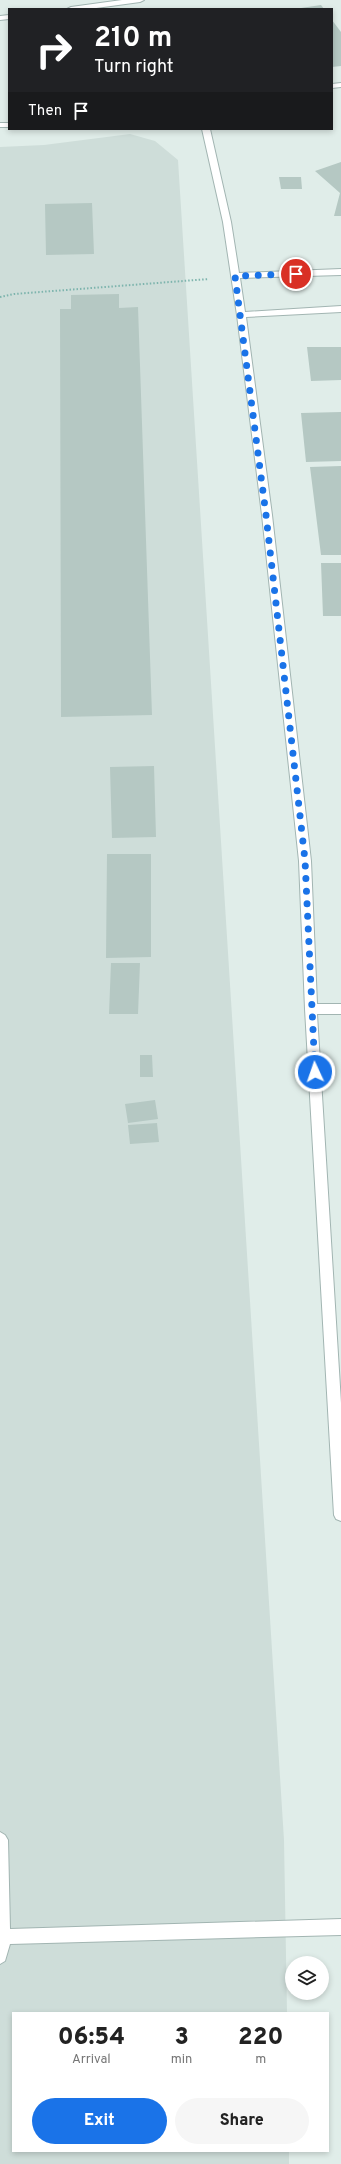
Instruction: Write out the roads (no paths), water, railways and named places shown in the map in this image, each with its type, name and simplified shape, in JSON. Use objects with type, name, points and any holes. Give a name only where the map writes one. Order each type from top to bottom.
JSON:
[{"type":"street","points":[[79,8],[140,0]]},
{"type":"street","points":[[206,130],[227,222],[241,315],[266,515],[305,860],[311,1009],[341,1515]]},
{"type":"street","points":[[235,276],[341,272]]},
{"type":"street","points":[[241,315],[341,309]]},
{"type":"street","points":[[311,1009],[341,1008]]},
{"type":"street","points":[[0,1840],[0,1956]]},
{"type":"street","points":[[1,1937],[341,1927]]}]
